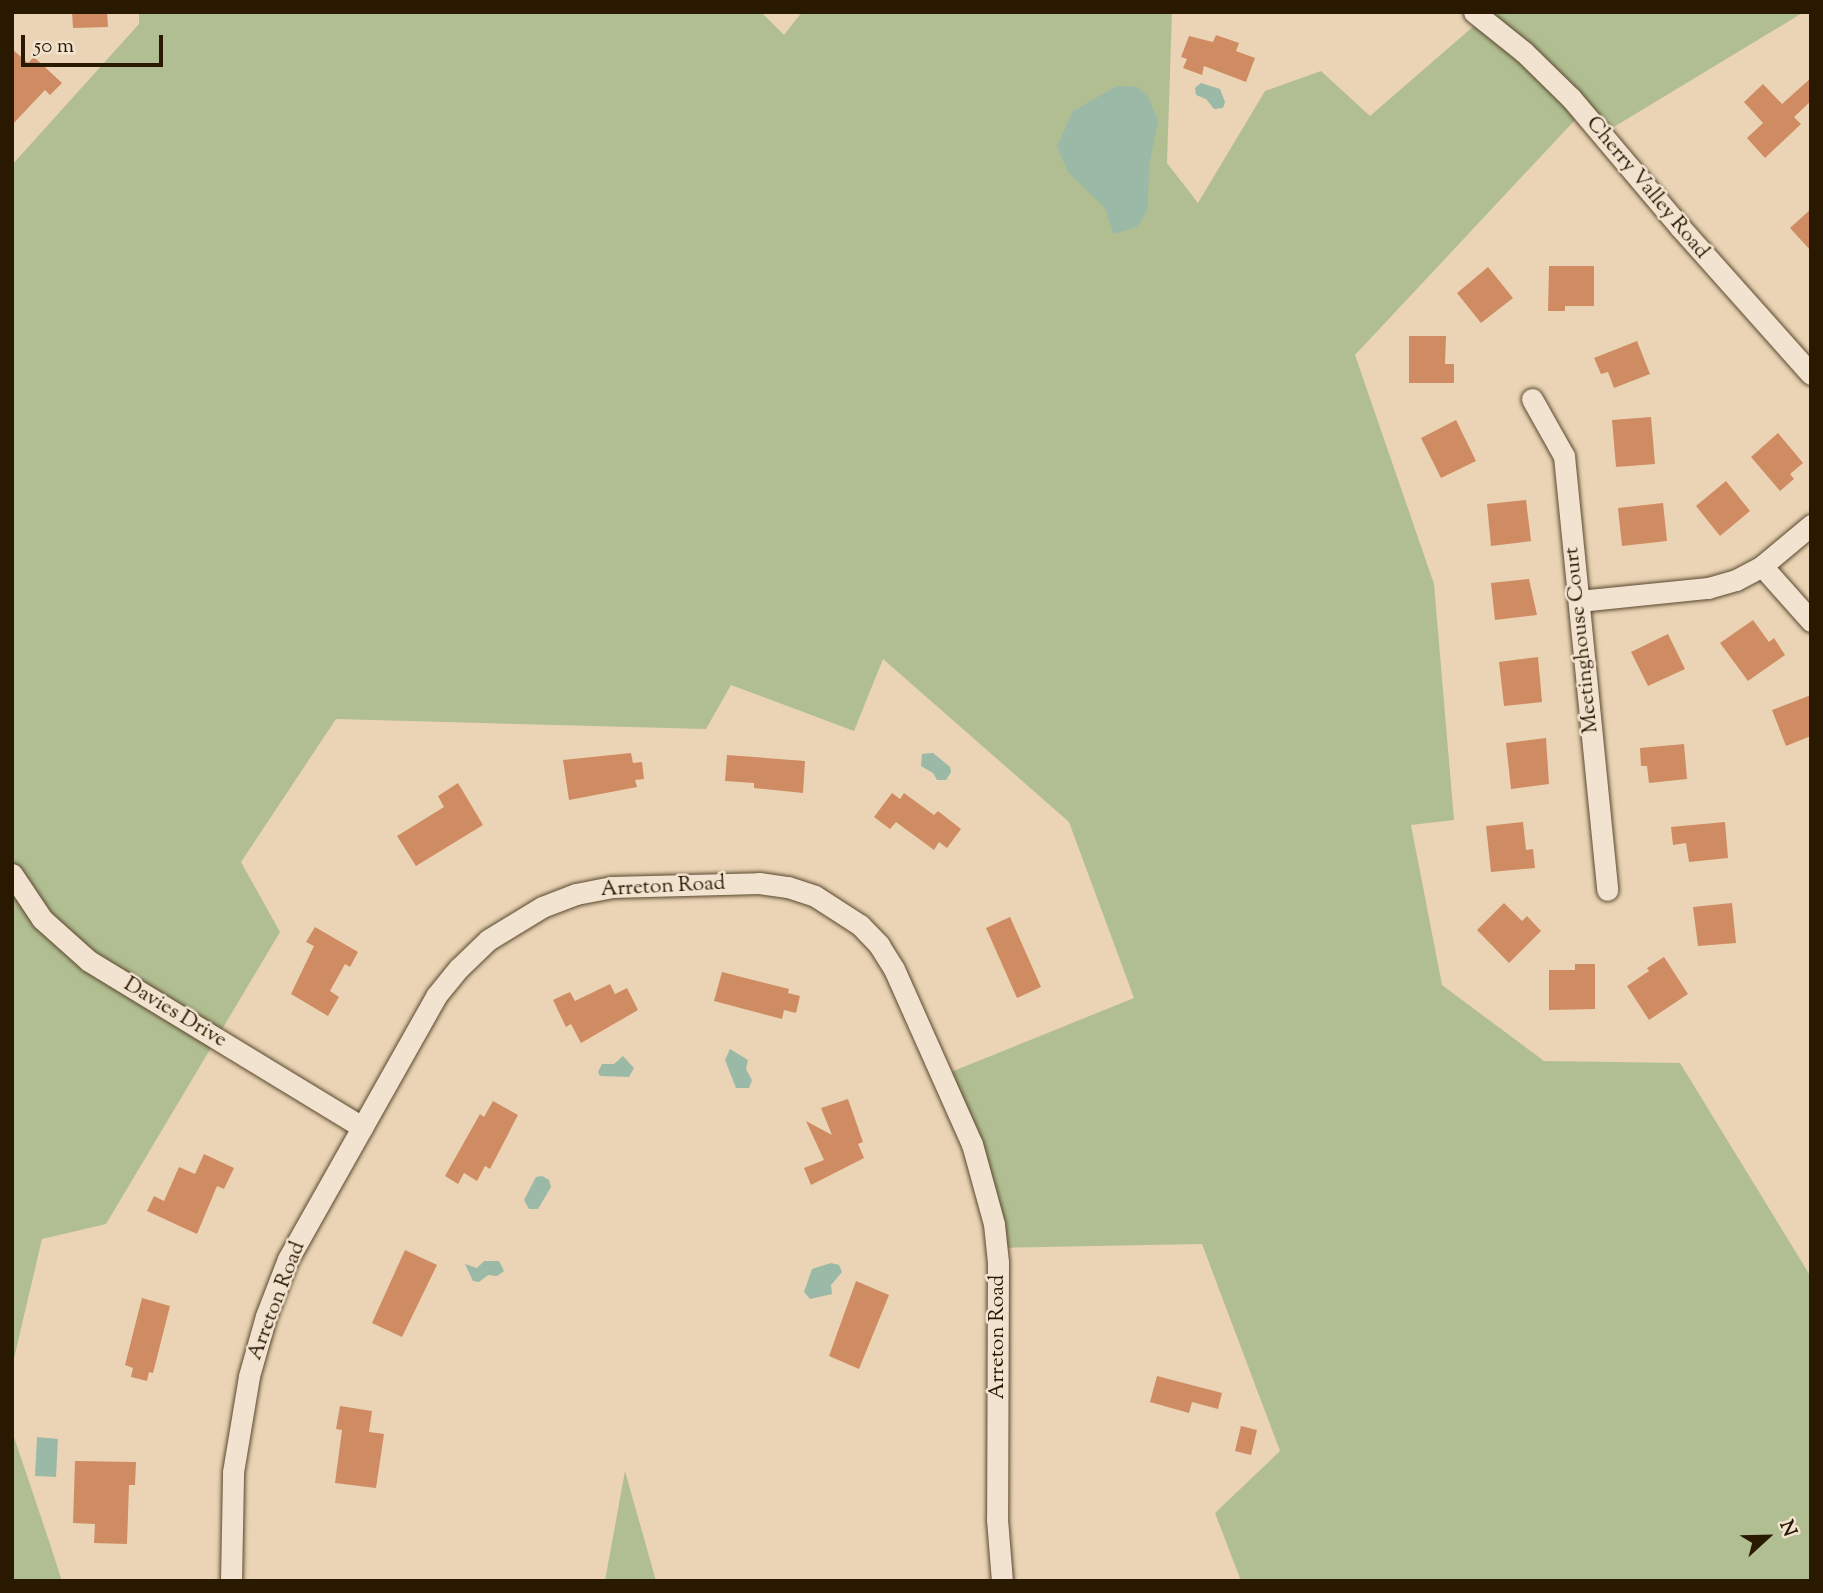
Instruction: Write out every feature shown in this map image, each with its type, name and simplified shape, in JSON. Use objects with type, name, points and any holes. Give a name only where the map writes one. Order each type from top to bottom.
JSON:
[{"type":"street","name":"Cherry Valley Road","points":[[1475,12],[1524,52],[1571,98],[1680,228],[1811,374]]},
{"type":"street","name":"Meetinghouse Court","points":[[1532,399],[1564,456],[1606,890]]},
{"type":"street","points":[[1579,601],[1708,588],[1736,580],[1762,566],[1811,525]]},
{"type":"street","points":[[1762,566],[1811,621]]},
{"type":"street","name":"Davies Drive","points":[[12,874],[42,919],[89,961],[362,1127]]},
{"type":"street","name":"Arreton Road","points":[[231,1581],[233,1472],[252,1364],[288,1259],[430,1007],[459,968],[488,940],[542,907],[576,894],[611,887],[759,883],[788,887],[837,908],[869,935],[894,969],[972,1144],[984,1181],[998,1262],[997,1519],[1002,1581]]},
{"type":"shaded area","points":[[139,12],[761,12],[784,35],[802,12],[1172,12],[1167,163],[1198,203],[1265,91],[1321,71],[1370,116],[1490,12],[1804,12],[1594,139],[1575,120],[1355,355],[1434,584],[1454,820],[1411,825],[1442,985],[1544,1061],[1680,1063],[1811,1277],[1811,1581],[1241,1581],[1215,1513],[1280,1451],[1202,1244],[996,1248],[941,1076],[1134,998],[1069,822],[883,659],[854,731],[731,685],[706,729],[336,719],[241,862],[280,932],[106,1224],[42,1239],[12,1367],[12,165],[139,24]]},
{"type":"shaded area","points":[[1201,83],[1220,89],[1225,102],[1223,108],[1214,109],[1206,99],[1196,95],[1195,88]]},
{"type":"shaded area","points":[[1117,86],[1137,87],[1148,96],[1158,121],[1149,166],[1148,209],[1137,227],[1113,234],[1105,208],[1068,172],[1057,146],[1073,111]]},
{"type":"shaded area","points":[[933,753],[950,767],[951,772],[946,780],[937,780],[933,773],[921,766],[922,754]]},
{"type":"shaded area","points":[[730,1049],[748,1060],[746,1069],[752,1080],[749,1088],[736,1088],[725,1060]]},
{"type":"shaded area","points":[[623,1056],[634,1068],[629,1077],[600,1076],[598,1072],[602,1064],[614,1064]]},
{"type":"shaded area","points":[[542,1176],[549,1180],[551,1187],[538,1209],[529,1209],[524,1200],[536,1177]]},
{"type":"shaded area","points":[[484,1261],[499,1261],[504,1271],[497,1276],[488,1275],[479,1282],[473,1281],[465,1264],[477,1268]]},
{"type":"shaded area","points":[[831,1263],[839,1265],[842,1272],[831,1285],[832,1294],[810,1299],[804,1292],[812,1269]]},
{"type":"shaded area","points":[[12,1431],[49,1541],[62,1581],[12,1581]]},
{"type":"shaded area","points":[[37,1437],[58,1439],[56,1477],[35,1476]]},
{"type":"shaded area","points":[[625,1471],[656,1581],[605,1581]]},
{"type":"building","points":[[72,12],[107,12],[108,27],[73,28]]},
{"type":"building","points":[[1216,35],[1239,43],[1236,51],[1255,58],[1246,82],[1204,66],[1202,75],[1183,68],[1187,59],[1181,57],[1189,36],[1213,42]]},
{"type":"building","points":[[12,49],[28,63],[34,57],[62,83],[50,95],[45,90],[12,125]]},
{"type":"building","points":[[1811,78],[1811,101],[1794,117],[1801,124],[1765,158],[1747,138],[1763,123],[1744,102],[1763,84],[1782,104]]},
{"type":"building","points":[[1811,209],[1811,251],[1790,228]]},
{"type":"building","points":[[1549,266],[1594,266],[1594,306],[1565,306],[1565,311],[1548,311]]},
{"type":"building","points":[[1488,267],[1513,298],[1481,323],[1457,293]]},
{"type":"building","points":[[1409,336],[1446,336],[1445,364],[1454,364],[1454,383],[1409,383]]},
{"type":"building","points":[[1637,341],[1650,374],[1614,388],[1608,372],[1601,374],[1594,358]]},
{"type":"building","points":[[1651,417],[1655,464],[1616,467],[1612,420]]},
{"type":"building","points":[[1456,420],[1476,461],[1441,478],[1421,438]]},
{"type":"building","points":[[1778,433],[1803,463],[1790,474],[1794,479],[1780,491],[1751,457]]},
{"type":"building","points":[[1726,481],[1750,511],[1720,536],[1696,506]]},
{"type":"building","points":[[1526,500],[1531,541],[1491,546],[1487,504]]},
{"type":"building","points":[[1663,503],[1667,541],[1622,546],[1618,508]]},
{"type":"building","points":[[1529,579],[1537,615],[1495,620],[1491,583]]},
{"type":"building","points":[[1753,620],[1769,642],[1774,638],[1785,655],[1748,681],[1720,643]]},
{"type":"building","points":[[1668,634],[1685,669],[1648,686],[1631,652]]},
{"type":"building","points":[[1538,657],[1542,702],[1504,706],[1499,662]]},
{"type":"building","points":[[1811,695],[1811,736],[1786,746],[1772,710]]},
{"type":"building","points":[[1546,738],[1549,784],[1511,789],[1506,743]]},
{"type":"building","points":[[1684,744],[1687,779],[1649,783],[1647,766],[1641,766],[1640,748]]},
{"type":"building","points":[[631,753],[633,763],[642,762],[644,779],[635,780],[637,787],[569,800],[563,760]]},
{"type":"building","points":[[727,755],[805,761],[803,793],[754,788],[754,783],[725,781]]},
{"type":"building","points":[[458,783],[483,825],[416,866],[397,836],[444,807],[438,796]]},
{"type":"building","points":[[892,793],[900,799],[904,793],[934,815],[938,811],[961,829],[947,848],[939,842],[934,850],[896,822],[890,829],[874,817]]},
{"type":"building","points":[[1523,822],[1526,850],[1533,849],[1535,868],[1491,872],[1486,826]]},
{"type":"building","points":[[1725,822],[1728,858],[1689,862],[1686,843],[1673,845],[1671,827]]},
{"type":"building","points":[[1504,903],[1522,921],[1527,916],[1541,931],[1509,963],[1477,930]]},
{"type":"building","points":[[1732,903],[1736,943],[1698,946],[1693,907]]},
{"type":"building","points":[[1010,917],[1041,987],[1017,998],[986,928]]},
{"type":"building","points":[[315,927],[358,952],[350,967],[345,964],[330,991],[339,997],[328,1016],[291,994],[314,946],[306,942]]},
{"type":"building","points":[[1664,957],[1688,994],[1649,1020],[1627,986]]},
{"type":"building","points":[[1575,964],[1595,964],[1595,1009],[1549,1010],[1549,970],[1575,970]]},
{"type":"building","points":[[722,972],[789,989],[788,993],[800,996],[796,1013],[784,1010],[782,1019],[714,1001]]},
{"type":"building","points":[[610,984],[615,994],[627,988],[638,1010],[581,1043],[571,1024],[566,1027],[553,1000],[570,992],[575,1001]]},
{"type":"building","points":[[848,1099],[863,1142],[858,1144],[864,1158],[811,1185],[804,1168],[824,1160],[806,1121],[832,1135],[821,1108]]},
{"type":"building","points":[[493,1101],[518,1115],[490,1169],[485,1166],[477,1181],[464,1173],[458,1184],[445,1176],[480,1114],[484,1117]]},
{"type":"building","points":[[204,1154],[234,1168],[224,1189],[217,1186],[197,1234],[147,1211],[154,1196],[164,1201],[179,1167],[195,1174]]},
{"type":"building","points":[[405,1250],[437,1265],[402,1337],[372,1323]]},
{"type":"building","points":[[856,1281],[889,1295],[859,1369],[829,1356]]},
{"type":"building","points":[[142,1298],[170,1306],[153,1373],[149,1372],[147,1381],[131,1377],[133,1368],[125,1365]]},
{"type":"building","points":[[1157,1376],[1222,1393],[1218,1409],[1192,1402],[1189,1413],[1150,1402]]},
{"type":"building","points":[[340,1406],[372,1411],[369,1432],[384,1434],[376,1488],[335,1483],[342,1430],[336,1429]]},
{"type":"building","points":[[1241,1426],[1257,1430],[1251,1455],[1235,1451]]},
{"type":"building","points":[[75,1461],[136,1462],[135,1485],[129,1485],[127,1544],[94,1543],[95,1524],[73,1523]]}]
